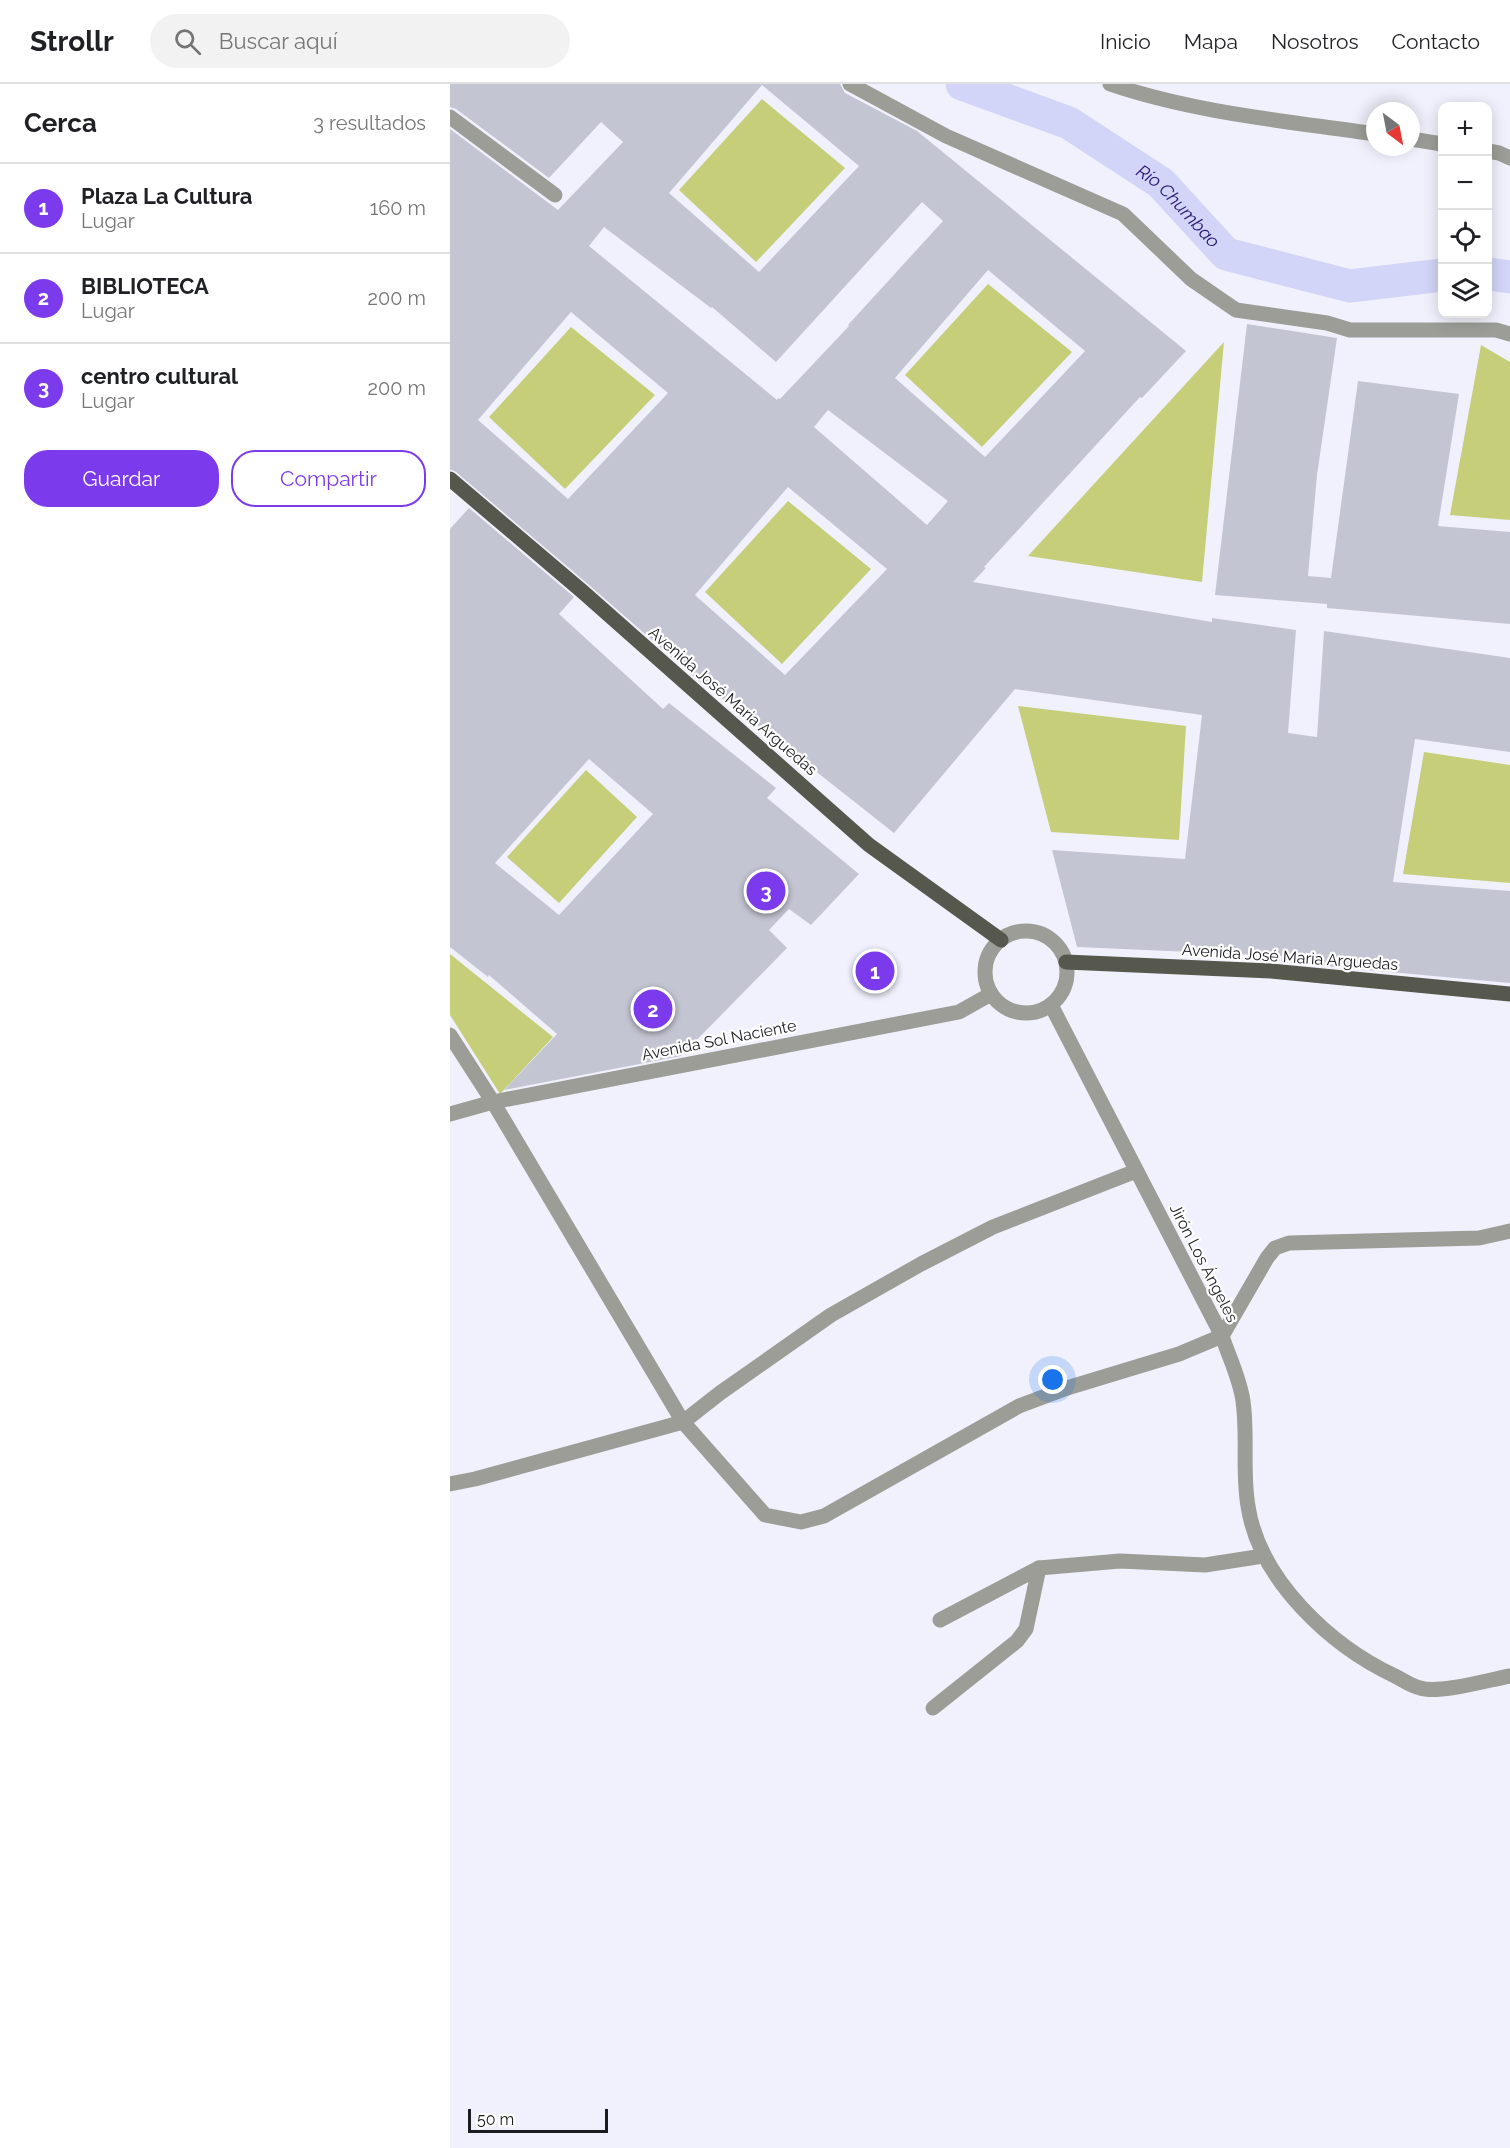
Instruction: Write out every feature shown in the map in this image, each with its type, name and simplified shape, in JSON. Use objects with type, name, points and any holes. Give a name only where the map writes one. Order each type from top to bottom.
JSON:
[{"type":"main road","name":"Avenida José Maria Arguedas","points":[[450,479],[869,845],[1001,940]]},
{"type":"main road","name":"Avenida José Maria Arguedas","points":[[1066,962],[1271,971],[1510,994]]},
{"type":"street","points":[[850,84],[946,136],[1123,214],[1191,279],[1236,310],[1327,323],[1350,330],[1496,330],[1510,334]]},
{"type":"street","points":[[1110,84],[1143,95],[1238,114],[1366,133]]},
{"type":"street","points":[[450,117],[555,195]]},
{"type":"street","points":[[1420,140],[1438,143]]},
{"type":"street","points":[[1492,152],[1510,158]]},
{"type":"street","points":[[1026,931],[1040,933],[1061,949],[1066,962],[1068,974],[1060,996],[1052,1005],[1039,1011],[1026,1014],[1006,1008],[991,994],[986,983],[987,960],[993,949],[1001,940],[1013,934],[1026,931]]},
{"type":"street","name":"Avenida Sol Naciente","points":[[450,1114],[493,1101],[959,1012],[991,994]]},
{"type":"street","name":"Jirón Los Ángeles","points":[[1052,1005],[1222,1336],[1243,1401],[1248,1507],[1263,1556],[1278,1580],[1326,1632],[1369,1664],[1421,1689],[1449,1688],[1510,1676]]},
{"type":"street","points":[[450,1035],[493,1101],[684,1422],[765,1515],[801,1522],[824,1516],[1019,1406],[1067,1388],[1179,1354],[1222,1336],[1275,1248],[1289,1243],[1479,1238],[1510,1231]]},
{"type":"street","points":[[450,1484],[684,1422],[720,1393],[831,1315],[921,1263],[993,1227],[1136,1171]]},
{"type":"street","points":[[940,1620],[1039,1568],[1120,1561],[1205,1565],[1263,1556]]},
{"type":"street","points":[[933,1708],[1017,1641],[1026,1629],[1039,1568]]},
{"type":"green space","points":[[762,99],[845,168],[756,262],[679,190]]},
{"type":"green space","points":[[988,284],[1072,352],[982,447],[905,375]]},
{"type":"green space","points":[[571,327],[655,395],[565,489],[489,417]]},
{"type":"green space","points":[[1224,342],[1202,582],[1028,556]]},
{"type":"green space","points":[[1481,345],[1510,362],[1510,520],[1450,515]]},
{"type":"green space","points":[[788,501],[871,569],[782,664],[705,592]]},
{"type":"green space","points":[[1018,706],[1186,726],[1179,840],[1051,832]]},
{"type":"green space","points":[[1424,752],[1510,765],[1510,883],[1403,874]]},
{"type":"green space","points":[[586,770],[637,817],[559,903],[507,857]]},
{"type":"green space","points":[[450,954],[553,1037],[500,1094],[450,1015]]},
{"type":"building","points":[[450,84],[840,84],[845,93],[917,131],[1186,351],[1142,398],[1140,397],[984,567],[986,568],[973,582],[1212,622],[1212,618],[1296,630],[1288,733],[1317,737],[1324,631],[1510,658],[1510,752],[1415,739],[1393,882],[1510,891],[1510,983],[1281,962],[1282,956],[1077,947],[1052,850],[1185,859],[1202,715],[1015,689],[894,833],[804,762],[802,764],[738,709],[700,682],[589,585],[450,469],[450,129],[558,210],[623,142],[601,122],[549,178],[456,109],[450,107]],"holes":[[[762,85],[859,166],[759,272],[669,193]],[[922,202],[943,221],[849,326],[777,400],[589,246],[604,227],[712,307],[776,362]],[[988,270],[1085,351],[985,457],[895,378]],[[571,312],[668,393],[568,499],[478,420]],[[828,410],[948,501],[927,525],[814,427]],[[788,487],[887,569],[785,675],[695,595]]]},
{"type":"building","points":[[1247,324],[1337,338],[1317,475],[1308,576],[1331,578],[1358,381],[1459,394],[1438,526],[1510,532],[1510,624],[1327,608],[1327,604],[1215,595]]},
{"type":"building","points":[[469,508],[574,597],[559,614],[663,709],[669,703],[776,788],[767,798],[859,874],[811,925],[789,909],[769,930],[787,948],[681,1056],[504,1090],[557,1034],[489,975],[488,977],[450,947],[450,529]],"holes":[[[589,759],[653,814],[559,915],[495,863]]]},
{"type":"waterway","name":"Río Chumbao","points":[[962,84],[1069,123],[1161,183],[1226,254],[1350,286],[1438,275]]},
{"type":"waterway","name":"Río Chumbao","points":[[1492,275],[1510,277]]},
{"type":"place","name":"centro cultural","points":[[766,891]]},
{"type":"place","name":"Plaza La Cultura","points":[[875,971]]},
{"type":"place","name":"BIBLIOTECA","points":[[653,1009]]}]
